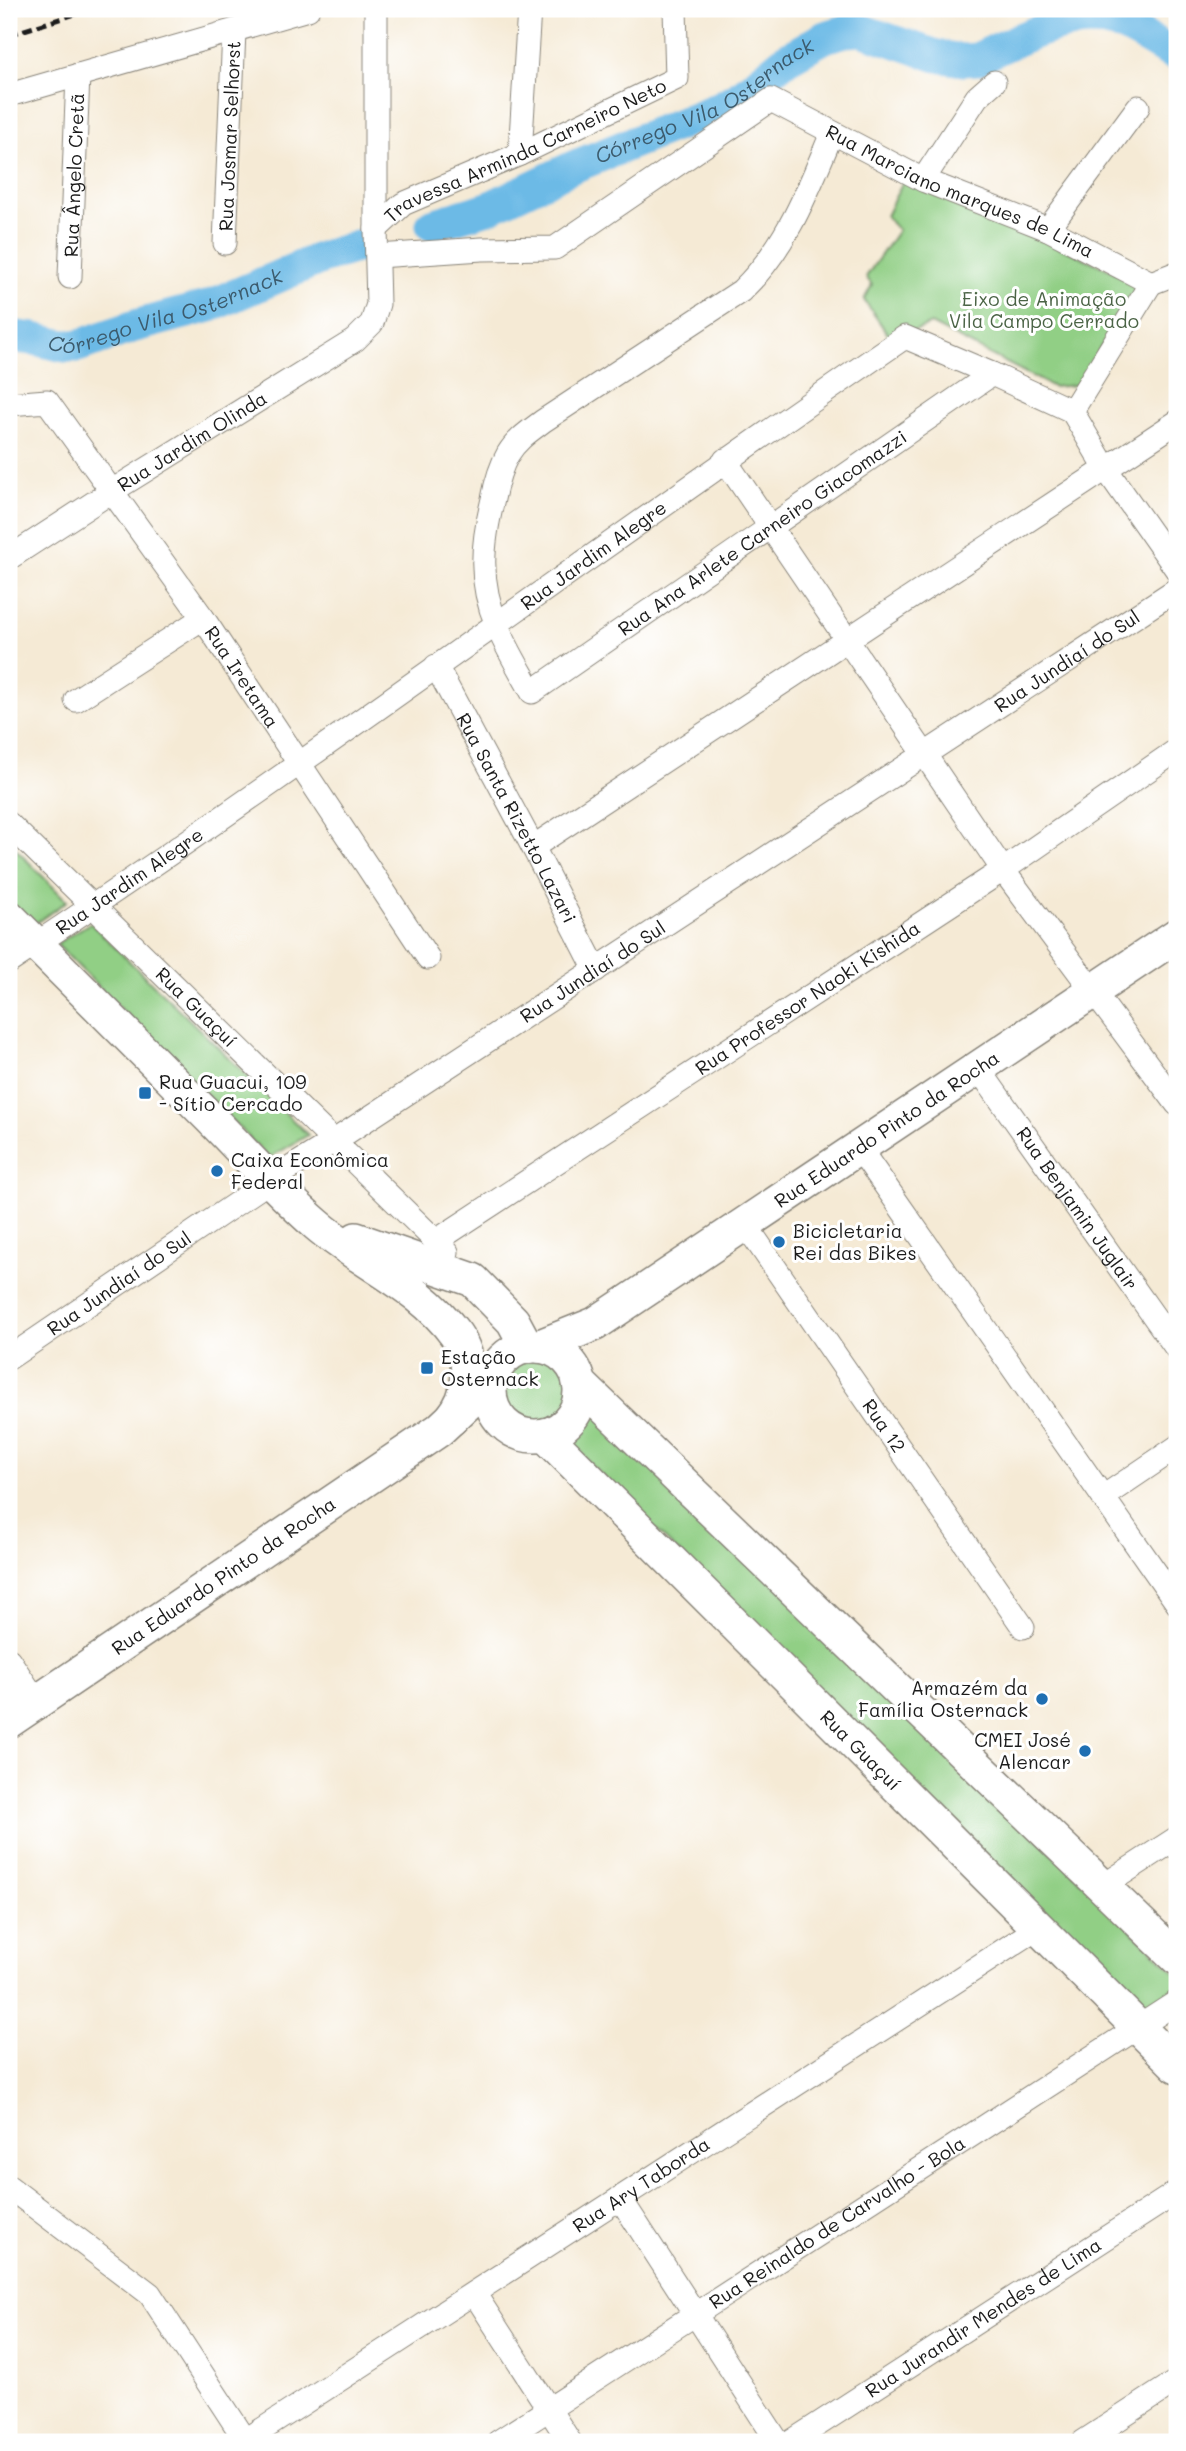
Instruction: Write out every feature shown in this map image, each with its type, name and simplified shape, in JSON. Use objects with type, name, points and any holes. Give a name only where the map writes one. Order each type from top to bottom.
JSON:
[{"type":"main road","name":"Rua Guaçuí","points":[[9,917],[22,953],[317,1225],[414,1292],[439,1314],[456,1335],[465,1355]]},
{"type":"main road","name":"Rua Eduardo Pinto da Rocha","points":[[534,1347],[595,1324],[1177,935]]},
{"type":"main road","name":"Rua Guaçuí","points":[[317,1225],[473,1280],[534,1347]]},
{"type":"main road","points":[[414,1292],[422,1282],[436,1274],[473,1280]]},
{"type":"main road","points":[[595,1324],[578,1378],[580,1396],[569,1421],[558,1430],[531,1436],[517,1432],[505,1424],[495,1412],[490,1398],[493,1376],[503,1359],[514,1351],[534,1347],[562,1355],[571,1364],[578,1378],[1177,1958]]},
{"type":"main road","name":"Rua Eduardo Pinto da Rocha","points":[[445,1424],[463,1401],[467,1389],[468,1365],[465,1355]]},
{"type":"main road","points":[[465,1355],[493,1376]]},
{"type":"main road","name":"Rua Eduardo Pinto da Rocha","points":[[9,1721],[445,1424],[493,1376]]},
{"type":"main road","name":"Rua Eduardo Pinto da Rocha","points":[[445,1424],[505,1424]]},
{"type":"main road","name":"Rua Guaçuí","points":[[545,1435],[1177,2066]]},
{"type":"street","points":[[9,96],[308,9]]},
{"type":"street","points":[[376,9],[378,257]]},
{"type":"street","points":[[520,154],[529,9]]},
{"type":"street","name":"Travessa Arminda Carneiro Neto","points":[[376,229],[403,204],[520,154],[677,78],[675,9]]},
{"type":"street","name":"Rua Josmar Selhorst","points":[[225,243],[234,31]]},
{"type":"street","name":"Rua Ângelo Cretã","points":[[70,277],[78,75]]},
{"type":"street","points":[[923,180],[977,97],[994,82]]},
{"type":"street","name":"Rua Marciano marques de Lima","points":[[378,257],[482,249],[555,248],[771,100],[923,180],[1048,229],[1150,283]]},
{"type":"street","points":[[1048,229],[1138,107]]},
{"type":"street","points":[[496,624],[484,578],[483,551],[499,474],[508,453],[519,439],[543,421],[741,291],[761,272],[788,232],[832,132]]},
{"type":"street","name":"Rua Jardim Olinda","points":[[9,558],[348,345],[372,323],[378,304],[378,257]]},
{"type":"street","points":[[1177,273],[1150,283],[1072,411],[1106,469],[1177,570]]},
{"type":"street","name":"Rua Jardim Alegre","points":[[22,953],[496,624],[725,460],[905,337],[992,373],[1072,411]]},
{"type":"street","name":"Rua Ana Arlete Carneiro Giacomazzi","points":[[496,624],[532,692],[992,373]]},
{"type":"street","name":"Rua Iretama","points":[[9,404],[47,401],[203,618],[428,958]]},
{"type":"street","points":[[533,847],[1177,422]]},
{"type":"street","points":[[725,460],[1003,870],[1177,1104]]},
{"type":"street","name":"Rua Jundiaí do Sul","points":[[9,1358],[271,1180],[1177,589]]},
{"type":"street","points":[[76,700],[203,618]]},
{"type":"street","name":"Rua Santa Rizetto Lazari","points":[[436,666],[596,970]]},
{"type":"street","name":"Rua Professor Naoki Kishida","points":[[436,1241],[1003,870],[1177,750]]},
{"type":"street","name":"Rua Guaçuí","points":[[9,824],[473,1280]]},
{"type":"street","name":"Rua Benjamin Juglair","points":[[978,1068],[1177,1349]]},
{"type":"street","points":[[859,1148],[1177,1603]]},
{"type":"street","name":"Rua 12","points":[[745,1224],[1023,1627]]},
{"type":"street","points":[[1103,1497],[1177,1447]]},
{"type":"street","points":[[9,1660],[37,1702]]},
{"type":"street","points":[[1103,1886],[1177,1838]]},
{"type":"street","name":"Rua Ary Taborda","points":[[245,2442],[1038,1928]]},
{"type":"street","name":"Rua Reinaldo de Carvalho - Bola","points":[[498,2442],[1177,2002]]},
{"type":"street","points":[[9,2187],[150,2294],[245,2442]]},
{"type":"street","name":"Rua Jurandir Mendes de Lima","points":[[791,2442],[1177,2192]]},
{"type":"street","points":[[620,2198],[778,2442]]},
{"type":"street","points":[[474,2293],[570,2442]]},
{"type":"street","points":[[1083,2442],[1177,2381]]},
{"type":"green space","name":"Eixo de Animação Vila Campo Cerrado","points":[[905,177],[1141,284],[1077,385],[1053,387],[931,324],[892,340],[864,300],[872,285],[866,277],[898,230],[886,216]]},
{"type":"green space","points":[[9,842],[67,901],[33,925],[9,901]]},
{"type":"green space","points":[[90,923],[308,1135],[269,1158],[56,944]]},
{"type":"green space","points":[[536,1353],[551,1356],[563,1364],[571,1376],[574,1391],[571,1406],[563,1418],[551,1426],[536,1429],[521,1426],[509,1418],[501,1406],[498,1391],[501,1376],[509,1364],[521,1356]]},
{"type":"green space","points":[[592,1406],[1177,1974],[1177,1990],[1140,2015],[566,1440]]},
{"type":"waterway","name":"Córrego Vila Osternack","points":[[432,225],[488,208],[573,167],[719,108],[743,94],[786,59],[825,37],[845,31],[861,30],[937,56],[963,60],[977,59],[1009,43],[1061,25],[1097,21],[1131,30],[1177,55]]},
{"type":"waterway","name":"Córrego Vila Osternack","points":[[9,336],[78,346],[135,326],[210,306],[321,258],[359,246]]},
{"type":"railway","points":[[9,35],[91,9]]},
{"type":"place","name":"Rua Guacui, 109 - Sítio Cercado","points":[[145,1093]]},
{"type":"place","name":"Caixa Econômica Federal","points":[[217,1171]]},
{"type":"place","name":"Bicicletaria Rei das Bikes","points":[[779,1242]]},
{"type":"place","name":"Estação Osternack","points":[[427,1368]]},
{"type":"place","name":"Armazém da Família Osternack","points":[[1042,1699]]},
{"type":"place","name":"CMEI José Alencar","points":[[1085,1751]]}]
